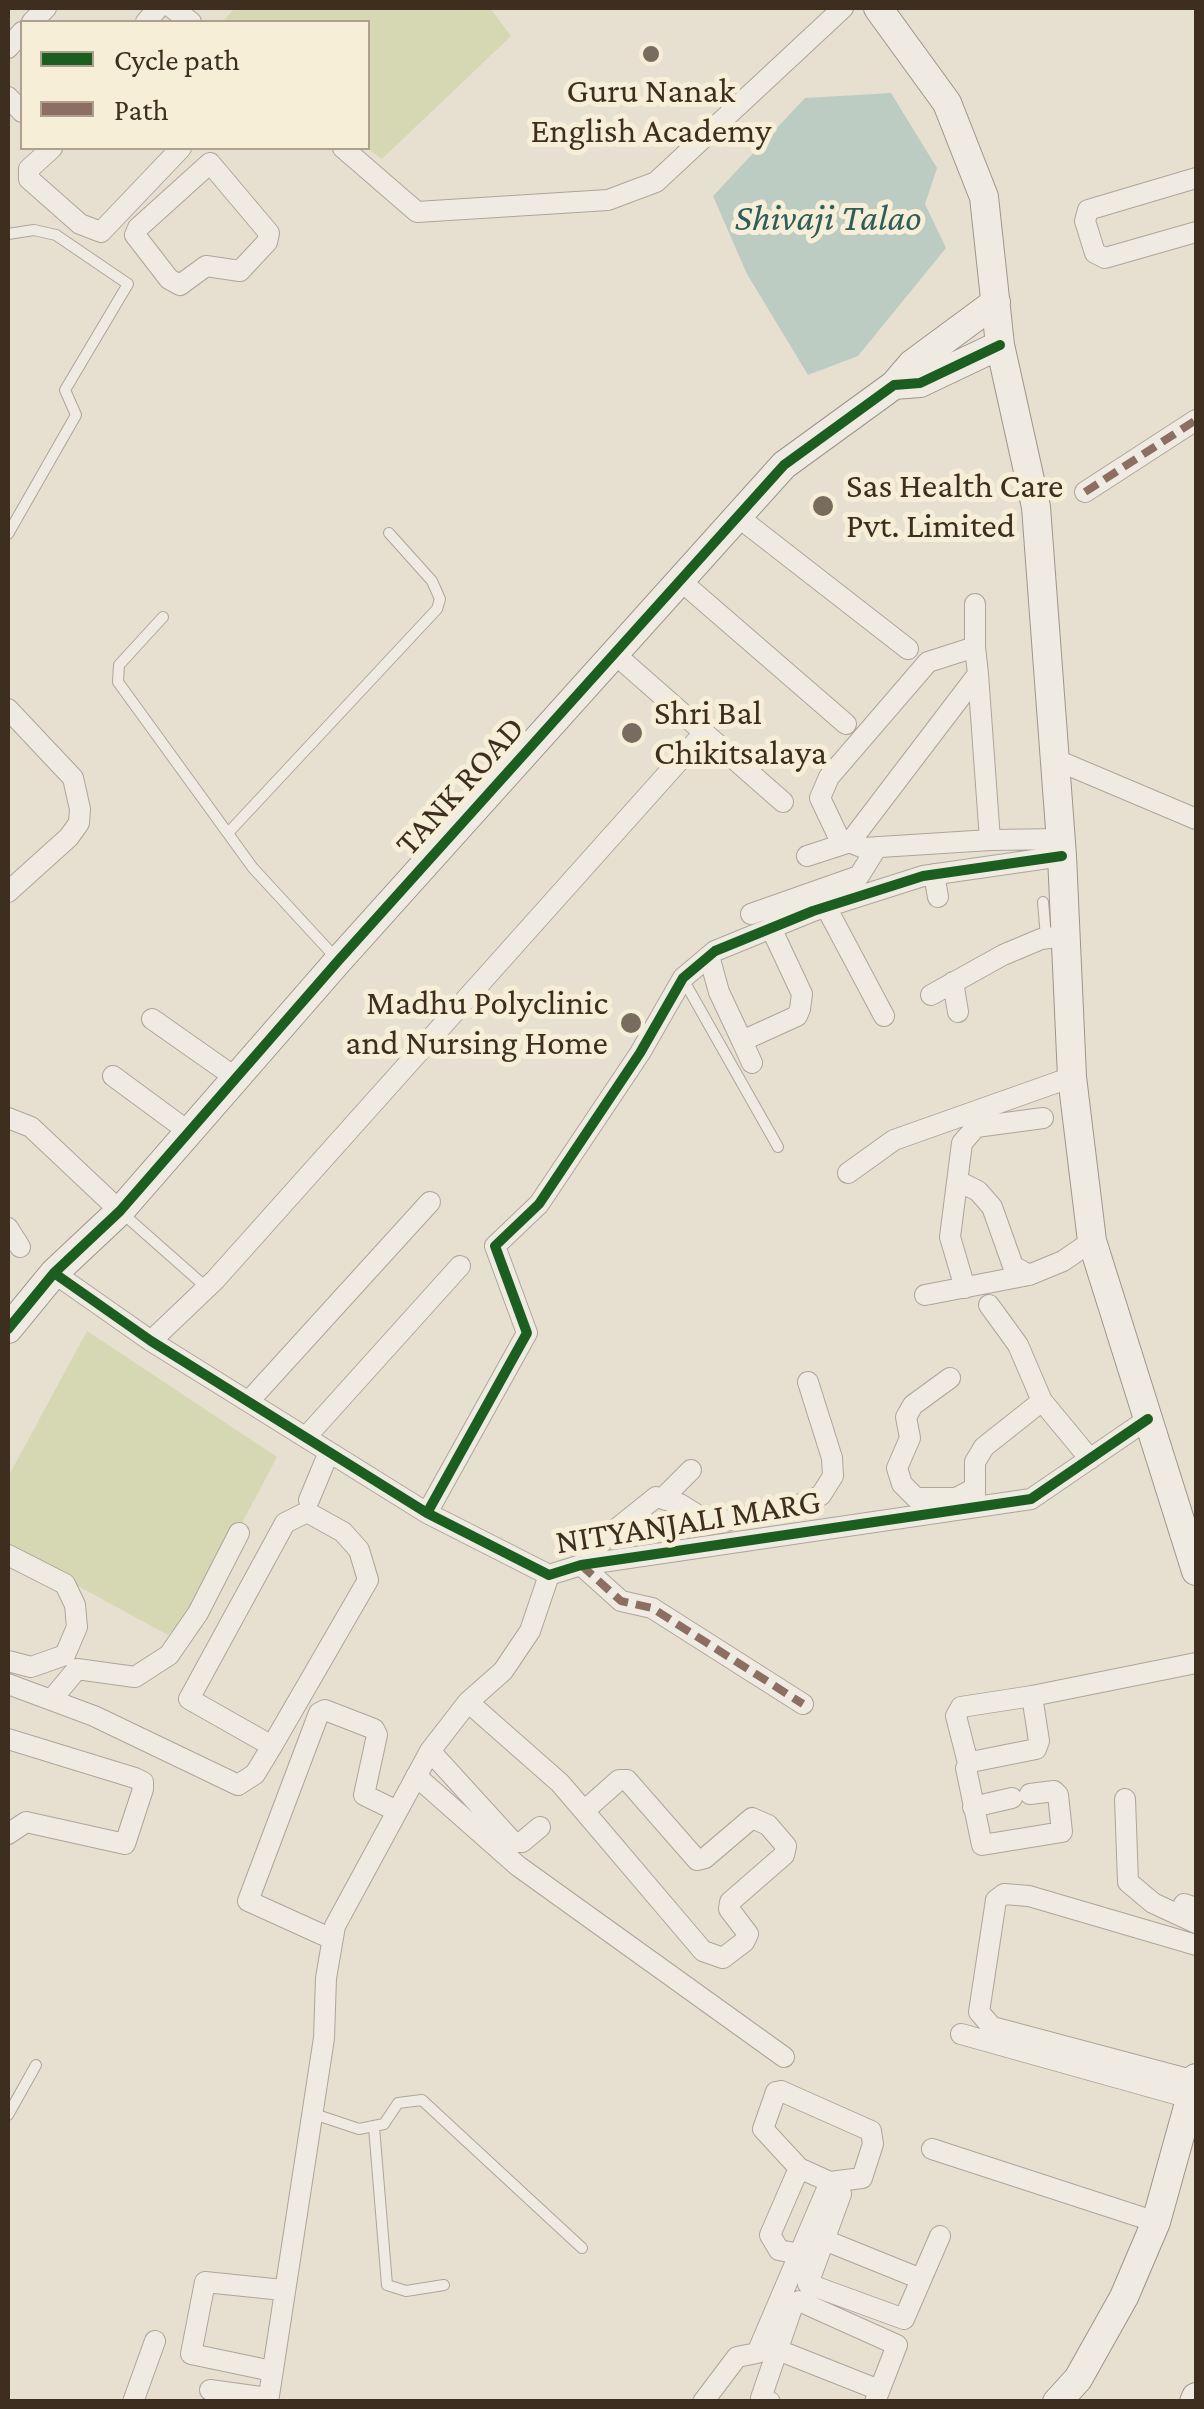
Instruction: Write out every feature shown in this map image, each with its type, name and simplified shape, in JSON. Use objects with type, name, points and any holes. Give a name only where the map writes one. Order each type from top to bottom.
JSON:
[{"type":"main road","points":[[878,8],[947,103],[984,197],[1000,345],[1036,507],[1061,848],[1056,937],[1092,1240],[1148,1418],[1190,1527],[1196,1571]]},
{"type":"main road","points":[[894,386],[912,364],[996,302]]},
{"type":"main road","name":"TANK ROAD","points":[[8,1328],[54,1273],[120,1211],[338,960],[784,465],[894,386],[920,383],[1000,345]]},
{"type":"main road","points":[[1058,2402],[1078,2379],[1124,2297],[1156,2222],[1194,2086]]},
{"type":"street","points":[[345,150],[417,212],[608,200],[656,182],[842,8]]},
{"type":"street","points":[[50,150],[29,169],[29,180],[80,224],[100,232],[178,150]]},
{"type":"street","points":[[216,156],[270,233],[267,242],[240,271],[206,266],[180,285],[170,279],[135,235],[216,156]]},
{"type":"street","points":[[1196,178],[1088,210],[1085,216],[1095,253],[1106,258],[1196,232]]},
{"type":"street","points":[[1085,492],[1196,420]]},
{"type":"street","points":[[737,516],[908,649]]},
{"type":"street","points":[[682,582],[846,724]]},
{"type":"street","points":[[975,604],[974,647],[990,840]]},
{"type":"street","points":[[974,647],[928,662],[829,777],[820,798],[824,811],[840,838],[877,848],[990,840],[1061,848]]},
{"type":"street","points":[[616,655],[783,802]]},
{"type":"street","points":[[807,856],[850,842],[978,674]]},
{"type":"street","points":[[8,709],[73,778],[80,809],[79,823],[68,838],[8,892]]},
{"type":"street","points":[[151,1340],[207,1288],[703,734]]},
{"type":"street","points":[[1054,759],[1196,819]]},
{"type":"street","points":[[751,914],[860,876],[877,848]]},
{"type":"street","points":[[427,1513],[527,1333],[494,1246],[539,1204],[686,983],[710,956],[826,907],[945,884],[1061,848]]},
{"type":"street","points":[[826,907],[884,1016]]},
{"type":"street","points":[[742,1041],[796,1016],[800,1009],[802,994],[771,928]]},
{"type":"street","points":[[930,994],[1003,955],[1056,937]]},
{"type":"street","points":[[710,956],[720,982],[718,992],[752,1063]]},
{"type":"street","points":[[953,982],[958,1012]]},
{"type":"street","points":[[152,1019],[236,1078]]},
{"type":"street","points":[[113,1076],[189,1132]]},
{"type":"street","points":[[848,1174],[894,1140],[1072,1077]]},
{"type":"street","points":[[8,1118],[31,1127],[120,1211]]},
{"type":"street","points":[[965,1288],[950,1237],[962,1142],[976,1127],[1042,1118]]},
{"type":"street","points":[[958,1181],[978,1191],[992,1207],[1012,1266],[1029,1275]]},
{"type":"street","points":[[248,1401],[430,1202]]},
{"type":"street","points":[[925,1295],[1029,1275],[1062,1261],[1092,1240]]},
{"type":"street","points":[[306,1437],[460,1266]]},
{"type":"street","name":"NITYANJALI MARG","points":[[54,1273],[151,1340],[427,1513],[549,1575],[580,1565],[975,1498],[1031,1499],[1148,1418]]},
{"type":"street","points":[[989,1305],[1018,1345],[1042,1402],[1090,1459]]},
{"type":"street","points":[[950,1378],[913,1405],[906,1417],[910,1438],[897,1468],[902,1484],[916,1498],[975,1498],[975,1462],[984,1447],[1042,1402]]},
{"type":"street","points":[[802,1704],[652,1608],[621,1600],[580,1565],[649,1500],[663,1498],[712,1524],[806,1503],[821,1495],[833,1476],[832,1458],[808,1382]]},
{"type":"street","points":[[309,1500],[329,1452]]},
{"type":"street","points":[[663,1498],[691,1470]]},
{"type":"street","points":[[8,1684],[52,1699],[238,1785],[255,1774],[272,1746],[368,1580],[359,1550],[343,1532],[307,1512],[285,1523],[189,1699],[272,1746]]},
{"type":"street","points":[[52,1699],[77,1669],[136,1677],[169,1655],[198,1614],[239,1533]]},
{"type":"street","points":[[8,1555],[65,1584],[75,1604],[77,1627],[65,1655],[31,1667],[8,1661]]},
{"type":"street","points":[[210,2390],[268,2400],[324,2038],[335,1926],[430,1751],[468,1702],[502,1671],[530,1631],[549,1575]]},
{"type":"street","points":[[973,1807],[1054,1791],[1062,1832],[984,1848],[973,1807],[968,1763],[956,1716],[961,1707],[1196,1663]]},
{"type":"street","points":[[968,1763],[1036,1749],[1039,1741],[1032,1696]]},
{"type":"street","points":[[468,1702],[560,1783],[703,1951],[724,1958],[744,1942],[748,1934],[728,1909],[730,1902],[784,1855],[786,1846],[768,1825],[752,1818],[705,1858],[696,1860],[626,1780],[619,1780],[584,1811]]},
{"type":"street","points":[[332,1940],[248,1902],[319,1713],[325,1710],[374,1730],[377,1734],[364,1796],[398,1811]]},
{"type":"street","points":[[8,1739],[143,1782],[125,1844],[26,1822],[8,1834]]},
{"type":"street","points":[[430,1751],[512,1842],[522,1842],[540,1828]]},
{"type":"street","points":[[416,1776],[518,1866],[784,2057]]},
{"type":"street","points":[[1125,1799],[1128,1882],[1153,1903],[1196,1923]]},
{"type":"street","points":[[1194,2086],[992,2027],[979,2012],[996,1900],[1004,1894],[1029,1896],[1196,1945]]},
{"type":"street","points":[[961,2034],[1194,2086]]},
{"type":"street","points":[[836,2188],[799,2168],[764,2129],[776,2092],[789,2094],[874,2136],[862,2178],[836,2188],[816,2237],[808,2284],[904,2319],[940,2236]]},
{"type":"street","points":[[932,2149],[1156,2222]]},
{"type":"street","points":[[799,2168],[770,2235],[780,2250],[800,2254]]},
{"type":"street","points":[[770,2402],[761,2398],[767,2352],[800,2254],[816,2237]]},
{"type":"street","points":[[816,2237],[921,2279]]},
{"type":"street","points":[[272,2372],[191,2354],[205,2282],[283,2290]]},
{"type":"street","points":[[703,2402],[738,2357],[767,2352],[877,2396],[897,2345],[799,2301],[767,2352]]},
{"type":"street","points":[[133,2402],[155,2341]]},
{"type":"lane","points":[[8,234],[34,230],[56,235],[128,284],[65,390],[76,415],[8,534]]},
{"type":"lane","points":[[228,833],[438,609],[440,599],[432,581],[388,533]]},
{"type":"lane","points":[[163,617],[119,665],[118,682],[253,868],[338,960]]},
{"type":"lane","points":[[1043,902],[1056,937]]},
{"type":"lane","points":[[686,983],[778,1147]]},
{"type":"lane","points":[[120,1211],[207,1288]]},
{"type":"lane","points":[[8,2116],[36,2065]]},
{"type":"lane","points":[[310,2113],[358,2129],[384,2124],[398,2102],[422,2100],[582,2248]]},
{"type":"lane","points":[[374,2127],[386,2285],[406,2291],[444,2285]]},
{"type":"green space","points":[[235,8],[490,8],[511,36],[382,159],[370,150],[370,20],[224,20]]},
{"type":"green space","points":[[87,1331],[277,1457],[198,1606],[168,1635],[8,1548],[8,1477]]},
{"type":"water","name":"Shivaji Talao","points":[[891,93],[937,168],[925,204],[946,248],[858,356],[808,375],[747,274],[713,196],[805,98]]},
{"type":"marked path","points":[[1085,492],[1196,420]]},
{"type":"marked path","points":[[581,1565],[621,1601],[652,1608],[803,1704]]},
{"type":"cycle path","points":[[8,1329],[54,1273],[120,1211],[338,961],[784,465],[894,385],[920,383],[1000,345]]},
{"type":"cycle path","points":[[427,1513],[527,1333],[495,1246],[539,1204],[640,1053],[683,978],[715,951],[813,911],[923,876],[1062,856]]},
{"type":"cycle path","points":[[54,1273],[151,1341],[427,1513],[549,1575],[581,1565],[1031,1499],[1148,1419]]},
{"type":"place","name":"Guru Nanak English Academy","points":[[651,54]]},
{"type":"place","name":"Sas Health Care Pvt. Limited","points":[[823,506]]},
{"type":"place","name":"Shri Bal Chikitsalaya","points":[[632,733]]},
{"type":"place","name":"Madhu Polyclinic and Nursing Home","points":[[631,1023]]}]
